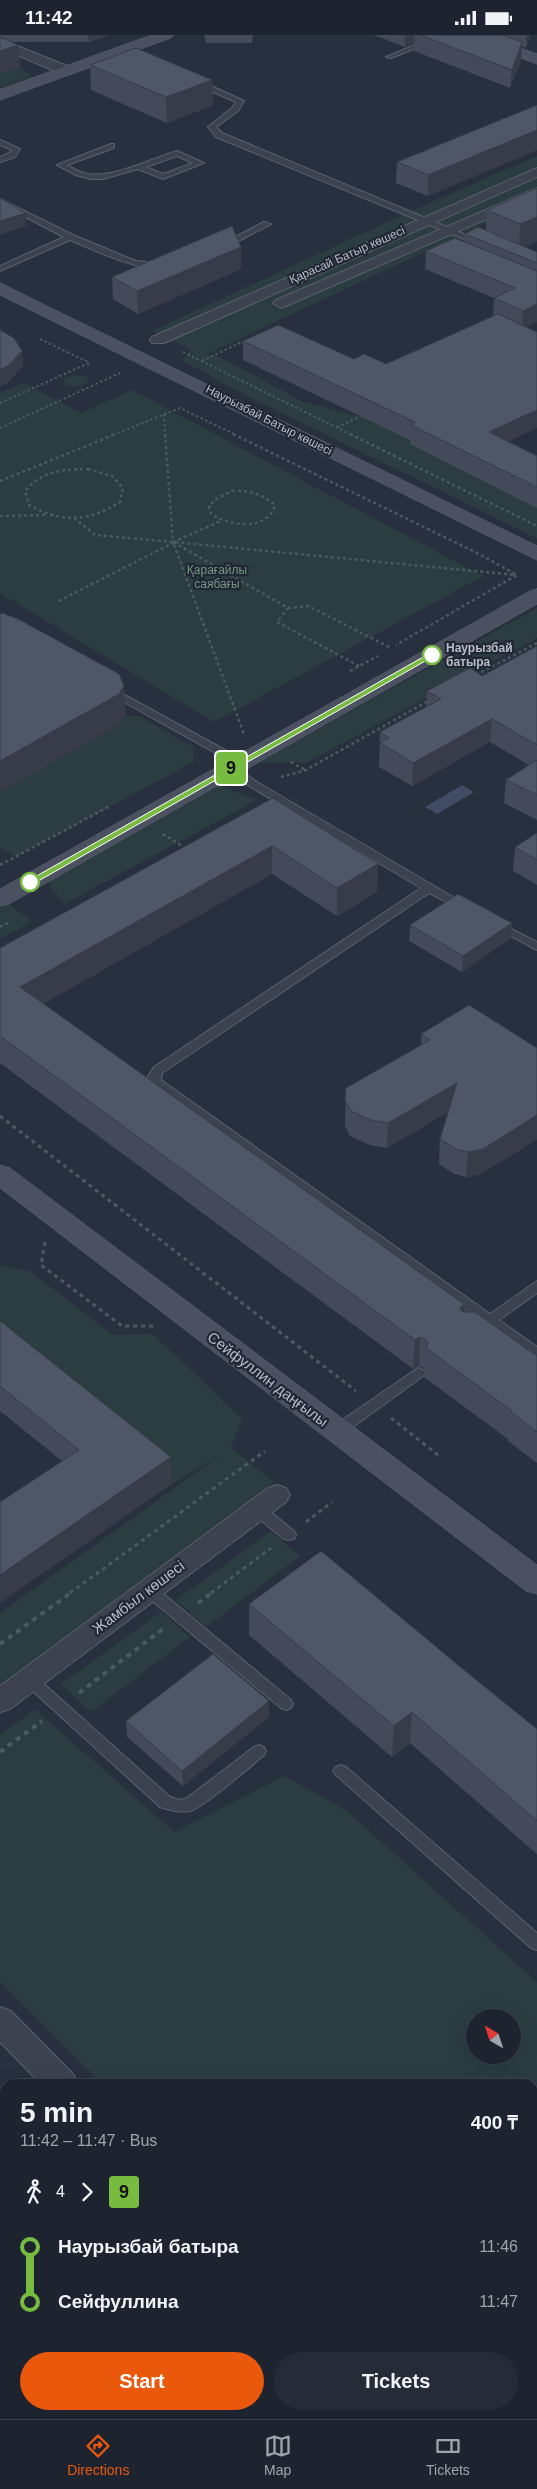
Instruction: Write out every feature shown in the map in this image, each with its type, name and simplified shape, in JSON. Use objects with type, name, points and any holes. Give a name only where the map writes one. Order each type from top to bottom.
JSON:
[{"type":"main road","points":[[0,95],[67,71],[127,53],[166,35]]},
{"type":"main road","points":[[472,35],[537,59]]},
{"type":"main road","name":"Наурызбай Батыр көшесі","points":[[0,288],[537,554]]},
{"type":"main road","points":[[0,899],[537,595]]},
{"type":"main road","name":"Сейфуллин даңғылы","points":[[0,1174],[537,1582]]},
{"type":"street","points":[[0,43],[67,71]]},
{"type":"street","name":"Қарасай Батыр көшесі","points":[[158,340],[537,172]]},
{"type":"street","name":"Қарасай Батыр көшесі","points":[[267,309],[457,235],[537,192]]},
{"type":"street","name":"Жамбыл көшесі","points":[[0,1701],[267,1502]]},
{"type":"street","points":[[0,2021],[57,2079]]},
{"type":"lane","points":[[389,57],[445,35]]},
{"type":"lane","points":[[192,79],[240,101],[235,109],[212,127],[219,135],[426,220],[457,235],[488,245]]},
{"type":"lane","points":[[0,142],[16,149],[12,155],[0,159]]},
{"type":"lane","points":[[111,146],[60,165],[91,177],[139,167],[177,153],[200,163],[163,177],[139,167]]},
{"type":"lane","points":[[0,201],[70,237],[135,263],[171,265]]},
{"type":"lane","points":[[216,249],[267,224]]},
{"type":"lane","points":[[457,235],[474,233]]},
{"type":"lane","points":[[0,269],[70,237]]},
{"type":"lane","points":[[100,685],[217,749],[237,765],[253,784],[430,888],[537,947]]},
{"type":"lane","points":[[430,888],[158,1070],[154,1076],[156,1082],[537,1354]]},
{"type":"lane","points":[[475,1332],[537,1286]]},
{"type":"lane","points":[[337,1431],[418,1373]]},
{"type":"lane","points":[[267,1502],[289,1535]]},
{"type":"lane","points":[[149,1590],[286,1703]]},
{"type":"lane","points":[[29,1679],[166,1802],[179,1806],[191,1804],[258,1751]]},
{"type":"lane","points":[[341,1771],[537,1943]]},
{"type":"path","points":[[0,403],[88,363],[40,339]]},
{"type":"path","points":[[176,349],[537,526]]},
{"type":"path","points":[[0,427],[115,375]]},
{"type":"path","points":[[0,481],[180,408],[470,549],[517,575]]},
{"type":"path","points":[[164,414],[173,543],[244,735]]},
{"type":"path","points":[[336,427],[361,416]]},
{"type":"path","points":[[0,516],[47,515],[74,519],[102,513],[120,502],[123,488],[112,476],[88,469],[60,470],[37,478],[25,491],[29,505],[47,515]]},
{"type":"path","points":[[59,601],[173,543],[221,521],[238,524],[257,523],[274,512],[275,505],[266,496],[254,491],[226,493],[214,498],[209,506],[211,514],[221,521]]},
{"type":"path","points":[[74,519],[95,535],[517,575]]},
{"type":"path","points":[[173,543],[288,608],[308,606],[391,648]]},
{"type":"path","points":[[343,676],[517,575]]},
{"type":"path","points":[[288,608],[277,622],[359,666]]},
{"type":"path","points":[[217,749],[252,730]]},
{"type":"path","points":[[290,761],[306,770]]},
{"type":"path","points":[[0,865],[114,804]]},
{"type":"path","points":[[139,820],[194,853]]},
{"type":"path","points":[[0,1116],[438,1455]]},
{"type":"path","points":[[50,1212],[41,1265],[122,1326],[200,1326]]},
{"type":"path","points":[[0,1644],[265,1451]]},
{"type":"green space","points":[[20,67],[32,76],[0,88],[0,74]]},
{"type":"green space","points":[[537,156],[537,199],[205,355],[216,355],[304,402],[366,418],[396,422],[537,508],[537,538],[245,395],[183,361],[190,349],[152,331],[407,213]]},
{"type":"green space","points":[[76,375],[87,377],[89,383],[75,387],[64,384],[65,378]]},
{"type":"green space","name":"Қарағайлы саябағы","points":[[24,383],[81,413],[132,390],[483,576],[214,722],[0,593],[0,393]]},
{"type":"green space","points":[[537,608],[537,638],[306,763],[258,763]]},
{"type":"green space","points":[[126,716],[139,716],[193,747],[193,762],[16,857],[0,847],[0,793],[120,724]]},
{"type":"green space","points":[[218,785],[257,800],[64,904],[46,880]]},
{"type":"green space","points":[[6,902],[32,921],[0,939],[0,906]]},
{"type":"green space","points":[[0,1265],[30,1271],[113,1335],[153,1334],[242,1419],[231,1448],[274,1482],[0,1684],[0,1613],[222,1454],[172,1484],[0,1347]]},
{"type":"green space","points":[[271,1531],[300,1556],[206,1627],[176,1600]]},
{"type":"green space","points":[[161,1612],[190,1637],[91,1712],[61,1684]]},
{"type":"green space","points":[[35,1709],[174,1832],[285,1776],[347,1811],[537,1982],[537,2079],[98,2079],[0,1981],[0,1735]]},
{"type":"water","points":[[462,785],[474,792],[437,814],[425,807]]},
{"type":"building","points":[[420,35],[503,35],[522,42],[512,70]]},
{"type":"building","points":[[0,37],[18,45],[0,51]]},
{"type":"building","points":[[136,48],[212,80],[166,97],[90,65]]},
{"type":"building","points":[[537,105],[537,130],[428,175],[397,162]]},
{"type":"building","points":[[537,188],[537,217],[520,224],[487,210]]},
{"type":"building","points":[[0,198],[26,213],[0,221]]},
{"type":"building","points":[[232,226],[241,247],[137,291],[112,277]]},
{"type":"building","points":[[478,227],[537,252],[537,263],[465,234]]},
{"type":"building","points":[[455,238],[537,271],[537,304],[523,311],[494,298],[515,288],[426,251]]},
{"type":"building","points":[[498,314],[537,332],[537,410],[489,432],[537,456],[537,487],[411,425],[415,422],[243,341],[278,325],[354,359],[364,354],[386,364]]},
{"type":"building","points":[[0,330],[14,338],[22,351],[9,365],[0,370]]},
{"type":"building","points":[[0,614],[18,619],[119,674],[124,686],[119,694],[0,761]]},
{"type":"building","points":[[537,646],[537,745],[492,719],[413,763],[380,743],[389,738],[380,732],[441,699],[427,691],[470,668],[482,676]]},
{"type":"building","points":[[537,760],[537,795],[506,780]]},
{"type":"building","points":[[273,798],[378,864],[337,888],[272,846],[20,987],[464,1304],[460,1308],[462,1312],[475,1312],[537,1356],[537,1432],[512,1411],[426,1348],[428,1343],[425,1339],[420,1337],[415,1340],[0,1036],[0,948]]},
{"type":"building","points":[[537,833],[537,860],[515,847]]},
{"type":"building","points":[[458,894],[512,923],[463,956],[410,925]]},
{"type":"building","points":[[469,1005],[537,1048],[537,1115],[483,1149],[468,1152],[456,1149],[440,1139],[457,1083],[388,1123],[371,1120],[351,1111],[345,1100],[346,1088],[430,1040],[421,1034]]},
{"type":"building","points":[[0,1321],[171,1457],[0,1575],[0,1502],[79,1450],[0,1386]]},
{"type":"building","points":[[321,1551],[537,1729],[537,1821],[412,1712],[394,1726],[249,1604]]},
{"type":"building","points":[[213,1654],[269,1701],[182,1771],[126,1721]]},
{"type":"bus line","name":"9","points":[[30,882],[432,655]]},
{"type":"place","name":"Наурызбай батыра","points":[[432,655]]}]
